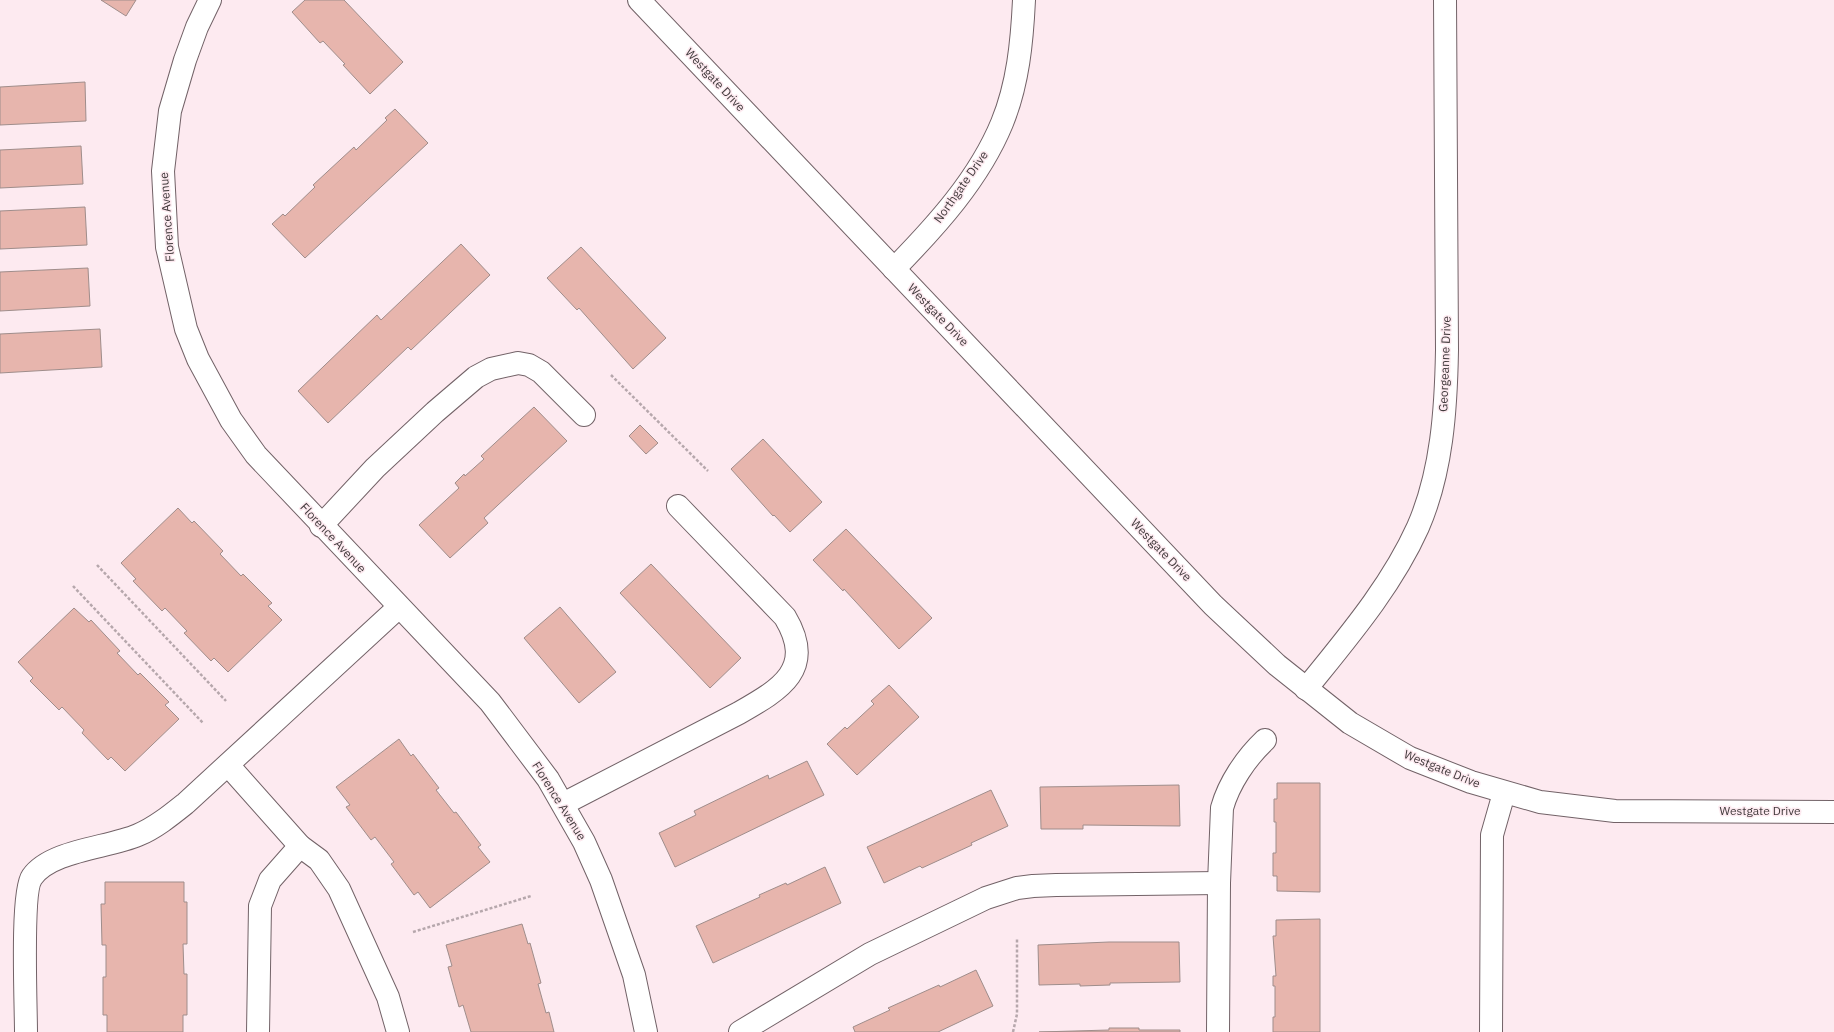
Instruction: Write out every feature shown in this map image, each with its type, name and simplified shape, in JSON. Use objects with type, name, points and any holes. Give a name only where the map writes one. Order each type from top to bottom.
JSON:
[{"type":"street","name":"Florence Avenue","points":[[210,0],[185,60],[170,111],[163,171],[167,247],[172,275],[186,329],[198,359],[231,420],[256,455],[321,526],[490,702],[548,779],[584,842],[601,880],[624,942],[634,975],[646,1032]]},
{"type":"street","name":"Westgate Drive","points":[[639,0],[1213,605],[1277,665],[1350,723],[1410,758],[1471,782],[1504,793],[1540,802],[1616,811],[1834,812]]},
{"type":"street","name":"Northgate Drive","points":[[894,269],[919,243],[953,203],[978,168],[1002,123],[1009,104],[1019,63],[1024,0]]},
{"type":"street","name":"Georgeanne Drive","points":[[1306,689],[1382,591],[1395,571],[1418,526],[1426,504],[1440,450],[1446,391],[1447,350],[1445,0]]},
{"type":"street","points":[[321,526],[375,468],[435,412],[476,377],[491,369],[518,363],[529,365],[541,372],[584,415]]},
{"type":"street","points":[[563,804],[739,713],[765,698],[792,674],[796,664],[797,655],[793,631],[785,617],[678,506]]},
{"type":"street","points":[[26,1032],[26,901],[31,878],[51,860],[138,835],[166,818],[186,803],[228,765],[399,607]]},
{"type":"street","points":[[1218,1032],[1219,882],[1220,827],[1222,808],[1225,796],[1239,772],[1266,740]]},
{"type":"street","points":[[228,765],[300,846],[319,860],[339,889],[388,997],[398,1032]]},
{"type":"street","points":[[1491,1032],[1492,835],[1504,793]]},
{"type":"street","points":[[258,1032],[260,906],[270,880],[300,846]]},
{"type":"street","points":[[740,1032],[870,954],[986,898],[1011,890],[1056,884],[1219,882]]},
{"type":"path","points":[[611,375],[708,471]]},
{"type":"path","points":[[97,565],[226,701]]},
{"type":"path","points":[[73,586],[204,723]]},
{"type":"path","points":[[413,932],[530,896]]},
{"type":"path","points":[[1013,1032],[1017,1014],[1017,939]]},
{"type":"building","points":[[101,0],[136,0],[126,16]]},
{"type":"building","points":[[305,0],[344,0],[403,62],[370,94],[343,65],[345,64],[323,41],[320,43],[292,12]]},
{"type":"building","points":[[85,82],[86,121],[0,125],[0,87]]},
{"type":"building","points":[[395,109],[428,143],[305,258],[272,224],[283,214],[285,216],[315,187],[313,185],[354,147],[356,150],[387,120],[385,118]]},
{"type":"building","points":[[81,146],[83,184],[0,188],[0,150]]},
{"type":"building","points":[[85,207],[87,245],[0,249],[0,211]]},
{"type":"building","points":[[461,244],[490,275],[411,350],[408,347],[328,423],[298,391],[377,315],[381,320]]},
{"type":"building","points":[[581,247],[666,338],[633,369],[579,308],[577,310],[547,278]]},
{"type":"building","points":[[88,268],[90,306],[0,311],[0,272]]},
{"type":"building","points":[[100,329],[102,367],[0,373],[0,334]]},
{"type":"building","points":[[534,407],[567,441],[484,518],[488,523],[450,558],[419,525],[459,488],[455,483],[484,459],[481,456]]},
{"type":"building","points":[[640,425],[658,443],[646,454],[629,436]]},
{"type":"building","points":[[763,439],[822,502],[790,532],[774,515],[773,516],[731,469]]},
{"type":"building","points":[[178,508],[192,523],[194,521],[223,551],[220,554],[241,576],[243,574],[272,603],[268,606],[282,620],[228,672],[214,658],[211,661],[184,633],[187,631],[165,608],[162,611],[133,581],[136,579],[121,563]]},
{"type":"building","points":[[846,529],[932,618],[899,649],[844,589],[843,591],[813,560]]},
{"type":"building","points":[[651,564],[741,658],[710,688],[620,593]]},
{"type":"building","points":[[560,607],[616,672],[579,703],[524,638]]},
{"type":"building","points":[[74,608],[89,622],[91,620],[120,651],[117,653],[138,675],[140,673],[169,702],[165,705],[179,719],[125,771],[111,757],[108,760],[82,733],[84,730],[62,707],[59,710],[30,681],[33,678],[18,662]]},
{"type":"building","points":[[889,685],[919,717],[857,775],[827,744],[845,727],[847,729],[874,704],[871,701]]},
{"type":"building","points":[[399,739],[411,756],[413,754],[439,788],[436,790],[454,813],[456,812],[481,845],[478,847],[490,862],[430,908],[418,892],[414,895],[391,864],[394,862],[375,837],[371,840],[346,807],[350,805],[336,787]]},
{"type":"building","points":[[807,761],[824,795],[675,867],[659,833],[696,815],[694,811],[768,775],[769,779]]},
{"type":"building","points":[[1277,783],[1320,783],[1320,892],[1277,891],[1277,876],[1273,876],[1273,853],[1276,853],[1274,799],[1277,799]]},
{"type":"building","points":[[1179,785],[1180,826],[1083,825],[1083,829],[1041,829],[1040,787]]},
{"type":"building","points":[[991,790],[1008,826],[971,843],[972,845],[922,868],[920,866],[884,883],[867,847]]},
{"type":"building","points":[[825,867],[841,903],[713,963],[696,926],[760,897],[759,895],[786,883],[787,885]]},
{"type":"building","points":[[105,882],[184,882],[184,902],[187,902],[187,944],[183,944],[184,974],[187,974],[187,1015],[183,1015],[183,1032],[107,1032],[107,1015],[103,1015],[103,977],[106,977],[106,945],[102,945],[101,904],[105,904]]},
{"type":"building","points":[[1320,919],[1320,1032],[1273,1032],[1273,1017],[1275,1017],[1275,986],[1273,986],[1273,976],[1276,976],[1273,936],[1276,936],[1276,920]]},
{"type":"building","points":[[522,924],[528,944],[530,943],[541,983],[538,984],[546,1013],[549,1012],[554,1032],[471,1032],[463,1005],[459,1007],[448,967],[452,966],[446,945]]},
{"type":"building","points":[[1109,942],[1179,942],[1180,982],[1110,983],[1110,985],[1080,986],[1080,984],[1039,985],[1038,945]]},
{"type":"building","points":[[976,970],[993,1006],[938,1032],[855,1032],[853,1027],[890,1010],[888,1008],[939,985],[940,987]]},
{"type":"building","points":[[1109,1028],[1180,1030],[1180,1032],[1039,1032],[1109,1030]]}]
